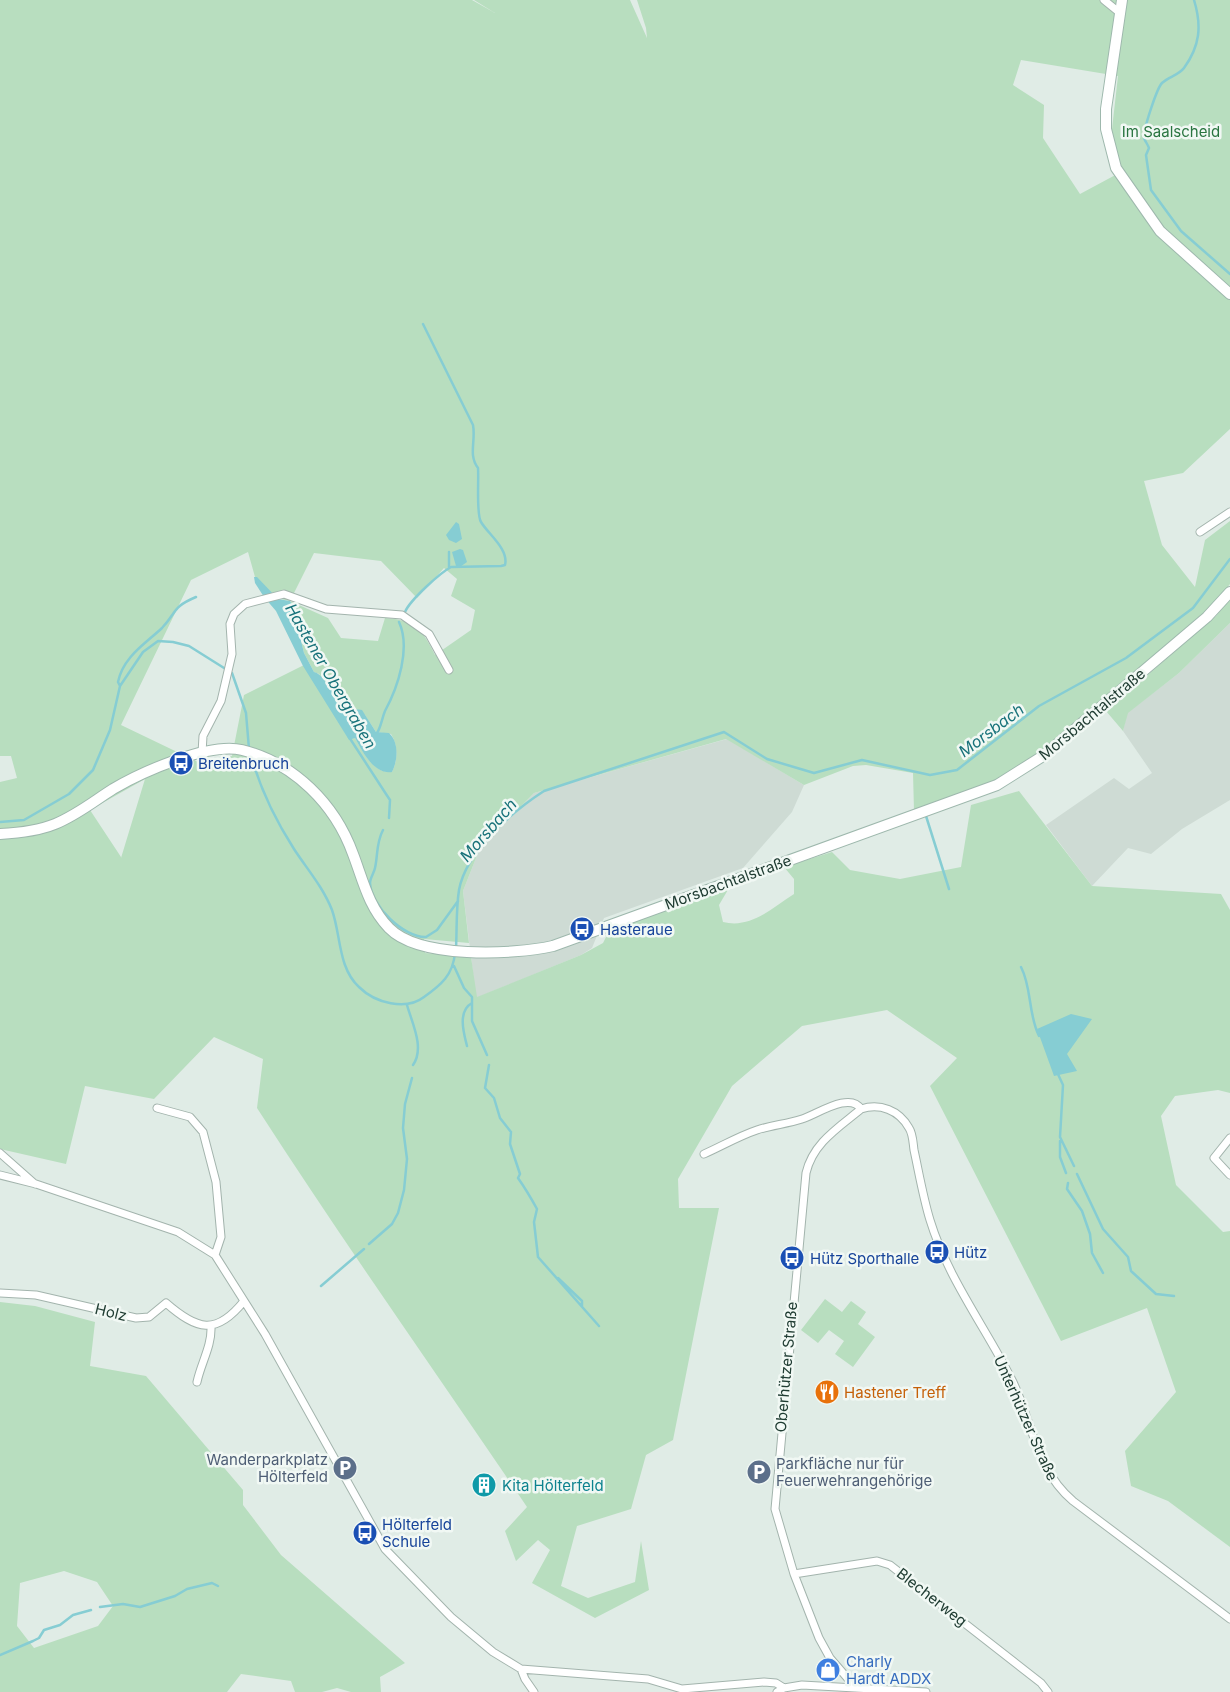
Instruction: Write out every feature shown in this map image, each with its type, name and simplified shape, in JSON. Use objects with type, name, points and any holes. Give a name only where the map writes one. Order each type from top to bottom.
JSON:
[{"type":"main road","points":[[1122,0],[1106,109],[1106,129],[1111,153],[1126,185],[1155,224],[1177,248],[1230,294]]},
{"type":"main road","name":"Morsbachtalstraße","points":[[0,834],[36,830],[54,825],[134,778],[202,753],[224,749],[240,749],[256,754],[283,768],[305,783],[334,814],[352,850],[364,889],[378,914],[398,936],[412,942],[461,951],[508,953],[552,946],[986,790],[1043,756],[1207,617],[1230,592]]},
{"type":"street","points":[[1104,0],[1120,13]]},
{"type":"street","points":[[1200,532],[1230,512]]},
{"type":"street","points":[[202,753],[203,736],[220,705],[227,675],[232,645],[230,624],[234,614],[245,604],[270,597],[292,595],[326,609],[402,615],[429,634],[449,670]]},
{"type":"street","points":[[704,1154],[755,1131],[802,1119],[845,1102],[854,1103],[861,1109]]},
{"type":"street","name":"Unterhützer Straße","points":[[861,1109],[874,1106],[885,1108],[894,1112],[910,1128],[930,1221],[941,1249],[955,1279],[1014,1386],[1044,1465],[1055,1485],[1073,1502],[1230,1619]]},
{"type":"street","points":[[157,1108],[190,1117],[204,1132],[214,1170],[221,1237],[215,1256]]},
{"type":"street","name":"Oberhützer Straße","points":[[856,1690],[841,1673],[822,1645],[794,1574],[775,1509],[806,1173],[817,1148],[861,1109]]},
{"type":"street","points":[[1230,1138],[1214,1158],[1230,1175]]},
{"type":"street","points":[[0,1152],[36,1184]]},
{"type":"street","points":[[0,1176],[36,1184],[178,1232],[215,1256],[266,1334],[385,1549],[438,1605],[468,1632],[507,1662],[521,1669],[648,1679],[682,1689],[764,1682],[776,1683],[781,1690],[802,1685],[856,1690],[926,1692]]},
{"type":"street","name":"Holz","points":[[0,1293],[36,1295],[136,1318],[150,1317],[166,1303],[190,1320],[212,1326]]},
{"type":"street","points":[[197,1382],[201,1365],[210,1344],[212,1326],[226,1321],[244,1301]]},
{"type":"street","name":"Blecherweg","points":[[794,1574],[877,1561],[890,1564],[1041,1683],[1048,1692]]},
{"type":"street","points":[[521,1669],[524,1679],[534,1692]]},
{"type":"shaded area","points":[[1230,623],[1230,800],[1182,829],[1151,854],[1128,848],[1092,886],[1046,825],[1114,778],[1129,789],[1152,773],[1123,731],[1127,713],[1179,673]]},
{"type":"shaded area","points":[[727,739],[804,785],[792,812],[743,868],[604,918],[592,948],[581,955],[476,998],[463,891],[480,848],[534,793]]},
{"type":"green space","name":"Im Saalscheid","points":[[0,0],[472,0],[495,13],[474,0],[630,0],[647,38],[646,28],[637,0],[1230,0],[1230,429],[1183,473],[1144,481],[1162,545],[1195,587],[1205,540],[1230,521],[1230,584],[1212,607],[1028,761],[997,780],[914,811],[913,773],[866,765],[853,766],[804,785],[726,739],[534,793],[480,848],[463,891],[469,943],[424,939],[425,953],[471,957],[477,997],[581,955],[603,943],[609,931],[729,888],[719,905],[723,922],[743,923],[752,920],[794,894],[794,879],[784,867],[832,852],[850,870],[900,879],[961,867],[971,805],[1019,791],[1092,886],[1221,894],[1230,910],[1230,1093],[1218,1090],[1175,1096],[1161,1116],[1176,1185],[1223,1232],[1230,1231],[1230,1547],[1168,1501],[1131,1486],[1125,1451],[1176,1392],[1147,1308],[1061,1341],[930,1086],[957,1058],[887,1010],[802,1026],[732,1086],[678,1179],[679,1208],[719,1208],[673,1440],[646,1455],[631,1509],[577,1526],[561,1586],[588,1598],[635,1582],[641,1541],[649,1590],[595,1618],[532,1583],[550,1550],[538,1540],[516,1561],[505,1531],[527,1507],[357,1259],[257,1108],[263,1059],[214,1037],[154,1099],[85,1086],[66,1164],[0,1149],[0,782],[17,778],[11,756],[0,756]],"holes":[[[1021,60],[1118,76],[1111,138],[1121,172],[1080,194],[1043,138],[1044,105],[1013,85]],[[248,552],[255,577],[276,598],[290,601],[304,653],[314,672],[319,674],[334,695],[347,707],[356,709],[365,715],[376,732],[391,734],[395,743],[396,753],[392,772],[386,772],[374,766],[355,738],[349,739],[304,665],[244,695],[232,756],[198,762],[121,725],[191,580]],[[314,553],[381,561],[417,598],[444,568],[457,579],[451,596],[475,610],[471,630],[435,655],[421,632],[411,624],[395,619],[385,618],[378,641],[341,638],[328,618],[290,601]],[[145,779],[121,858],[90,810]]]},
{"type":"green space","points":[[1230,599],[1230,623],[1179,673],[1128,713],[1123,731],[1106,711],[1216,616]]},
{"type":"green space","points":[[825,1299],[842,1312],[851,1301],[866,1312],[858,1324],[875,1337],[853,1367],[835,1354],[844,1341],[829,1330],[818,1343],[801,1330]]},
{"type":"green space","points":[[0,1302],[35,1306],[95,1322],[90,1366],[146,1376],[243,1490],[243,1505],[281,1555],[405,1663],[380,1677],[381,1692],[351,1692],[337,1688],[322,1692],[295,1692],[291,1681],[241,1674],[227,1692],[0,1692]],"holes":[[[64,1571],[97,1582],[113,1606],[98,1626],[34,1648],[17,1626],[20,1583]]]},
{"type":"water","points":[[456,522],[459,524],[462,539],[456,543],[449,540],[446,535]]},
{"type":"water","points":[[460,549],[463,550],[467,562],[460,567],[456,566],[452,552]]},
{"type":"water","points":[[254,577],[257,577],[278,599],[290,601],[292,604],[304,653],[314,672],[323,678],[345,705],[353,709],[362,710],[376,732],[389,733],[395,741],[395,762],[392,772],[380,770],[374,766],[355,738],[349,740],[303,666],[276,611],[264,597],[255,583]]},
{"type":"water","points":[[1071,1014],[1092,1019],[1067,1054],[1077,1071],[1054,1076],[1037,1029]]},
{"type":"waterway","points":[[1194,0],[1199,27],[1196,44],[1184,68],[1162,83],[1157,93],[1144,134],[1149,148],[1146,155],[1151,190],[1181,231],[1230,274]]},
{"type":"waterway","points":[[405,612],[426,587],[451,567],[505,565],[504,553],[479,518],[478,468],[473,458],[473,425],[423,324]]},
{"type":"waterway","points":[[449,552],[449,568]]},
{"type":"waterway","name":"Morsbach","points":[[456,948],[459,890],[463,875],[492,833],[519,809],[544,791],[724,732],[767,759],[814,773],[862,760],[930,775],[957,770],[1039,706],[1126,658],[1193,608],[1230,559]]},
{"type":"waterway","points":[[120,686],[118,682],[121,673],[130,658],[162,628],[179,607],[196,597]]},
{"type":"waterway","points":[[377,733],[394,691],[401,667],[404,644],[399,622]]},
{"type":"waterway","name":"Morsbach","points":[[0,822],[24,820],[69,794],[93,770],[110,730],[120,686],[143,652],[158,641],[189,646],[232,673],[246,713],[249,749]]},
{"type":"waterway","name":"Hastener Obergraben","points":[[349,737],[390,800],[389,818]]},
{"type":"waterway","name":"Morsbach","points":[[251,756],[259,781],[274,815],[332,910],[347,970],[359,987],[382,1001],[400,1004],[417,1001],[436,988],[445,979],[452,967],[455,953]]},
{"type":"waterway","points":[[926,816],[949,889]]},
{"type":"waterway","name":"Hastener Obergraben","points":[[383,830],[379,840],[375,868],[370,883],[376,901],[390,919],[408,932],[426,937],[437,930],[458,901]]},
{"type":"waterway","points":[[454,966],[464,988],[472,997],[472,1021],[487,1055]]},
{"type":"waterway","points":[[1021,967],[1027,984],[1033,1019],[1039,1036]]},
{"type":"waterway","points":[[467,1046],[463,1029],[463,1017],[464,1011],[472,1003]]},
{"type":"waterway","points":[[407,1005],[418,1043],[418,1051],[413,1065]]},
{"type":"waterway","points":[[489,1065],[485,1088],[494,1098],[500,1118],[511,1132],[510,1144],[520,1174],[518,1178],[537,1209],[534,1222],[538,1257],[599,1326]]},
{"type":"waterway","points":[[1057,1072],[1063,1085],[1060,1137],[1074,1166]]},
{"type":"waterway","points":[[369,1244],[392,1224],[398,1213],[404,1190],[407,1159],[403,1128],[405,1104],[412,1078]]},
{"type":"waterway","points":[[1060,1141],[1060,1157],[1066,1173]]},
{"type":"waterway","points":[[1077,1174],[1103,1229],[1128,1257],[1131,1271],[1156,1294],[1174,1296]]},
{"type":"waterway","points":[[1068,1183],[1067,1189],[1082,1211],[1090,1234],[1092,1253],[1103,1273]]},
{"type":"waterway","points":[[321,1286],[364,1249]]},
{"type":"waterway","points":[[558,1278],[582,1301],[582,1306]]},
{"type":"waterway","points":[[100,1607],[123,1604],[140,1607],[175,1596],[187,1589],[212,1583],[218,1586]]},
{"type":"waterway","points":[[0,1655],[39,1638],[44,1630],[60,1625],[73,1615],[91,1610]]},
{"type":"place","name":"Breitenbruch","points":[[181,763]]},
{"type":"place","name":"Hasteraue","points":[[582,929]]},
{"type":"place","name":"Hütz","points":[[937,1252]]},
{"type":"place","name":"Hütz Sporthalle","points":[[792,1258]]},
{"type":"place","name":"Hastener Treff","points":[[827,1392]]},
{"type":"place","name":"Wanderparkplatz Hölterfeld","points":[[345,1468]]},
{"type":"place","name":"Parkfläche nur für Feuerwehrangehörige","points":[[759,1472]]},
{"type":"place","name":"Kita Hölterfeld","points":[[484,1485]]},
{"type":"place","name":"Hölterfeld Schule","points":[[365,1533]]},
{"type":"place","name":"Charly Hardt ADDX","points":[[828,1670]]}]
